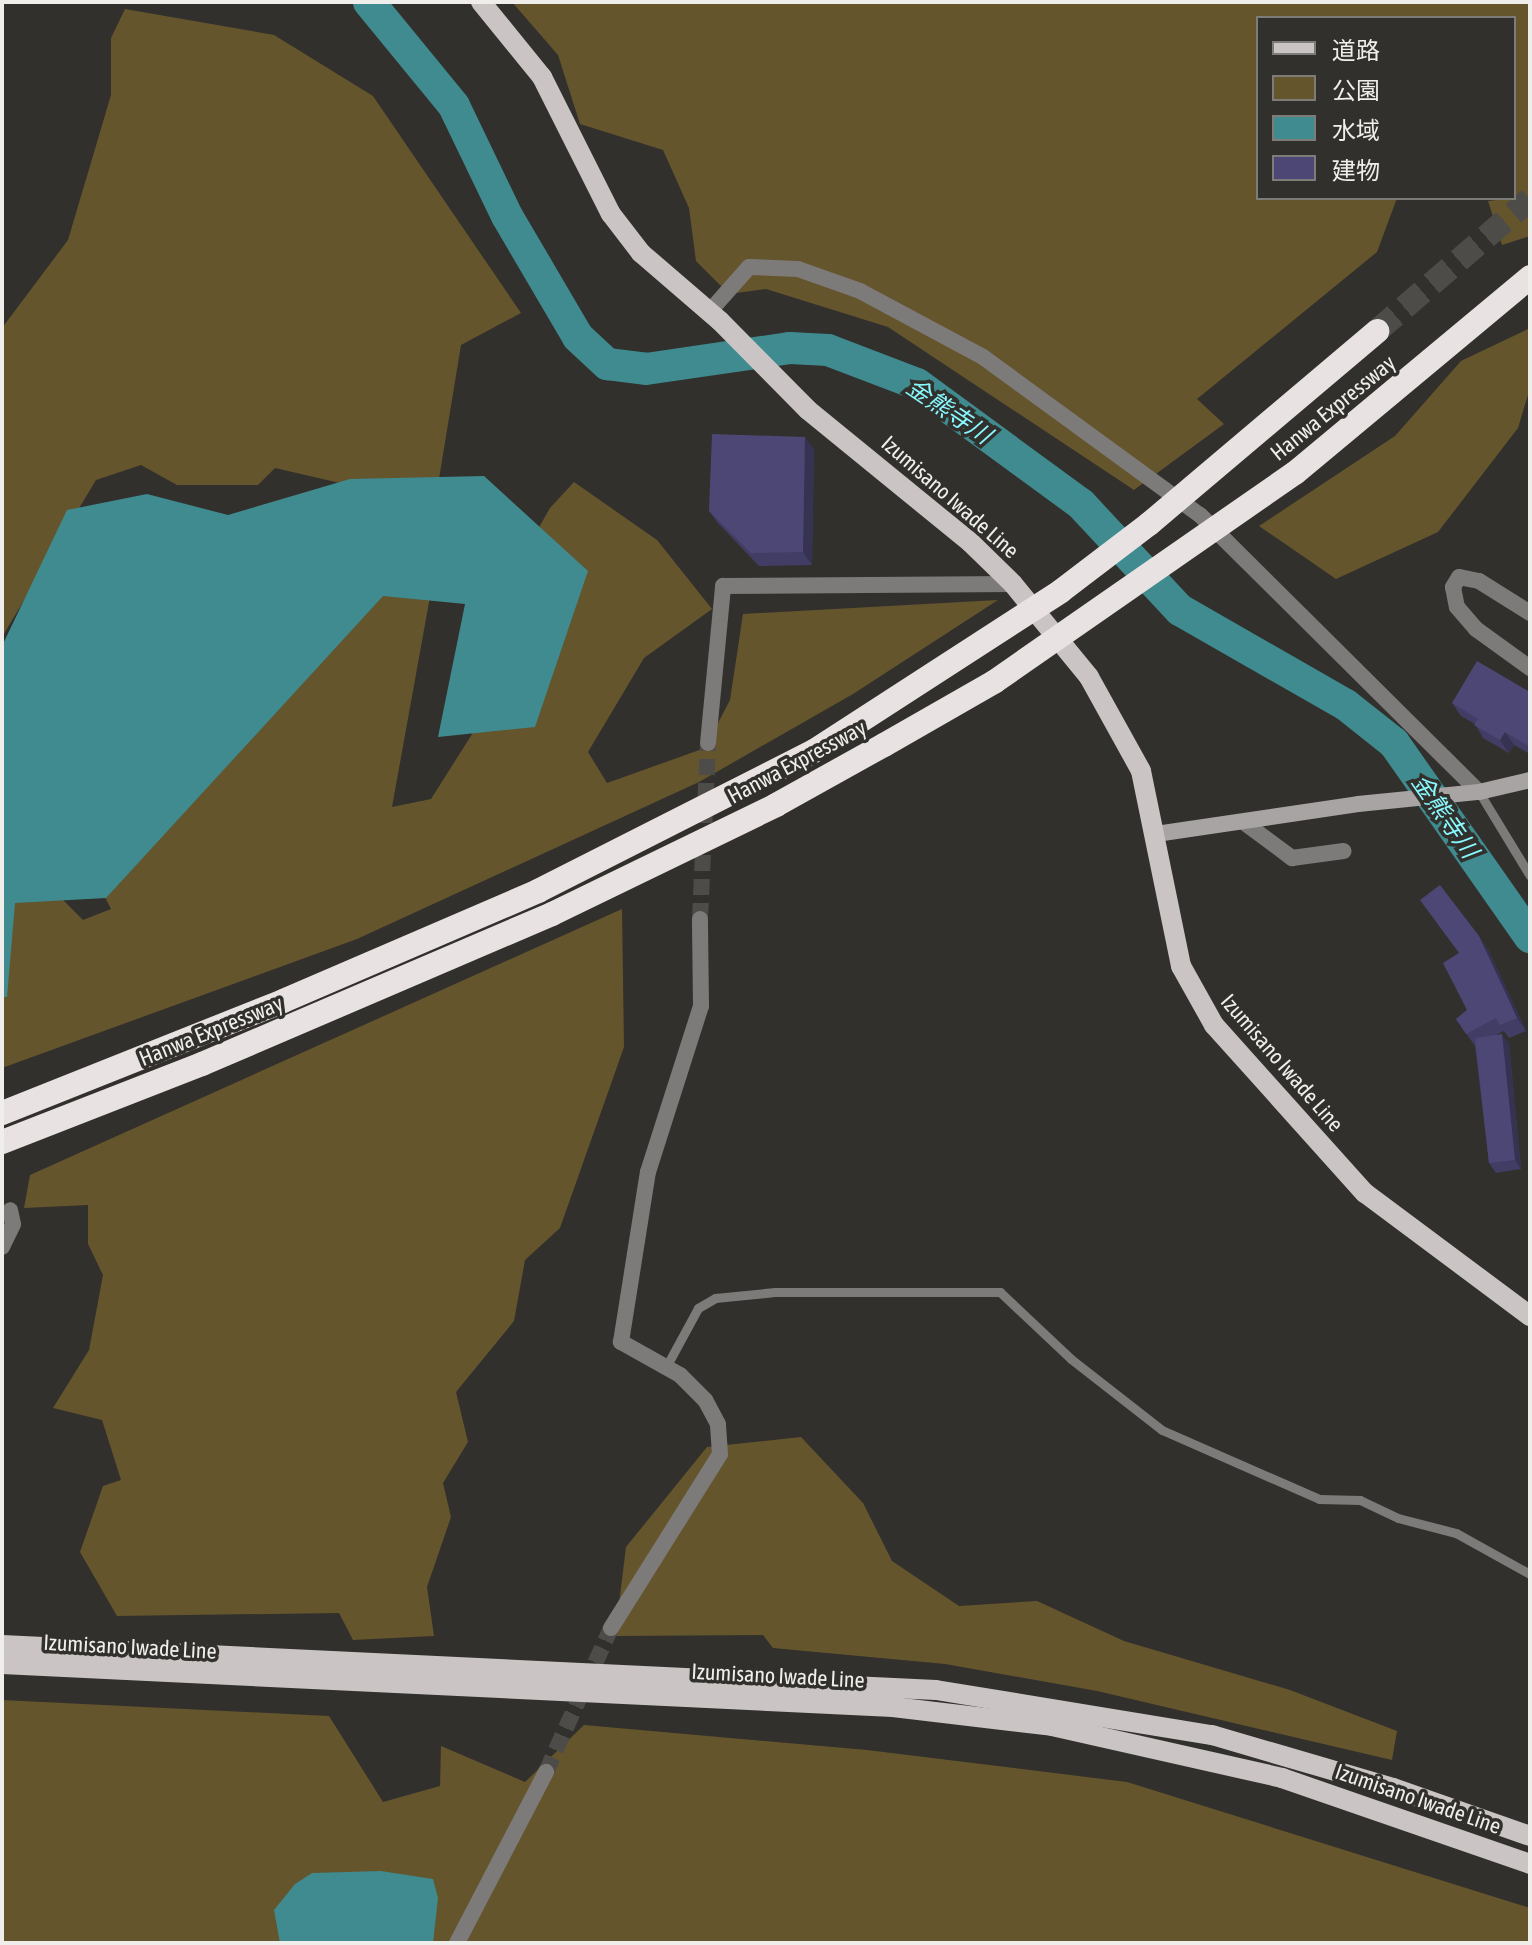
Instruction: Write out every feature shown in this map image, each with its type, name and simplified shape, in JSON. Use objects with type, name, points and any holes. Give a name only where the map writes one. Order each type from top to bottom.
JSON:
[{"type":"highway","name":"Hanwa Expressway","points":[[2,1142],[202,1064],[667,860],[776,805],[994,682],[1295,473],[1530,277]]},
{"type":"highway","name":"Hanwa Expressway","points":[[2,1113],[283,1001],[650,838],[814,751],[975,651],[1149,524],[1377,331]]},
{"type":"highway","points":[[2,1101],[235,1013],[283,1001]]},
{"type":"highway","points":[[2,1160],[202,1064]]},
{"type":"main road","name":"Izumisano Iwade Line","points":[[481,2],[563,110],[622,231],[641,253],[715,316],[808,410],[947,520],[1013,584],[1089,677],[1141,771],[1181,966],[1214,1025],[1365,1193],[1530,1316]]},
{"type":"main road","name":"Izumisano Iwade Line","points":[[2,1645],[936,1690],[1212,1735],[1393,1788],[1530,1836]]},
{"type":"main road","name":"Izumisano Iwade Line","points":[[2,1664],[833,1703],[1052,1726],[1282,1778],[1530,1864]]},
{"type":"street","points":[[715,316],[749,267],[798,269],[872,297],[983,357],[1200,515],[1472,792]]},
{"type":"street","points":[[1530,613],[1479,581],[1459,577],[1453,587],[1457,607],[1476,629],[1530,668]]},
{"type":"street","points":[[708,743],[723,586],[1013,584]]},
{"type":"street","points":[[1156,834],[1358,804],[1472,792],[1530,780]]},
{"type":"street","points":[[1245,823],[1292,858],[1344,851]]},
{"type":"street","points":[[611,1628],[720,1454],[718,1424],[705,1400],[666,1367],[621,1342],[648,1172],[701,1006],[700,919]]},
{"type":"street","points":[[2,1247],[13,1224],[10,1210]]},
{"type":"street","points":[[457,1943],[546,1772]]},
{"type":"lane","points":[[1472,792],[1530,876]]},
{"type":"lane","points":[[666,1367],[698,1308],[715,1298],[775,1292],[1000,1292],[1071,1359],[1162,1430],[1319,1499],[1360,1500],[1398,1518],[1456,1533],[1530,1574]]},
{"type":"green space","points":[[512,2],[1530,2],[1530,236],[1502,245],[1488,201],[1516,200],[1516,16],[1256,16],[1256,200],[1396,200],[1377,252],[1197,399],[1224,424],[1134,490],[888,327],[766,289],[729,294],[696,261],[689,208],[663,150],[580,124],[558,55]]},
{"type":"green space","points":[[125,9],[274,35],[373,96],[521,313],[461,345],[437,491],[353,486],[275,468],[258,485],[177,485],[141,465],[96,480],[2,637],[2,328],[68,240],[111,95],[111,38]]},
{"type":"green space","points":[[1530,328],[1530,388],[1518,428],[1438,532],[1336,579],[1259,526],[1395,436],[1461,361]]},
{"type":"green space","points":[[574,482],[657,540],[712,609],[644,658],[588,752],[607,783],[705,748],[730,700],[743,614],[998,600],[853,694],[699,782],[357,939],[2,1068],[2,887],[31,868],[83,920],[111,909],[78,844],[162,700],[437,558],[392,807],[431,799],[493,701],[521,559],[550,508]]},
{"type":"green space","points":[[622,909],[624,1047],[560,1228],[525,1260],[514,1321],[456,1392],[468,1442],[443,1483],[451,1517],[427,1587],[434,1636],[353,1640],[339,1613],[117,1616],[80,1552],[103,1486],[121,1480],[102,1420],[53,1408],[89,1350],[103,1275],[88,1244],[88,1205],[24,1208],[30,1175]]},
{"type":"green space","points":[[801,1437],[863,1503],[892,1561],[959,1606],[1037,1601],[1124,1641],[1290,1690],[1397,1731],[1392,1760],[1097,1691],[945,1664],[773,1648],[763,1635],[615,1636],[626,1547],[707,1447]]},
{"type":"green space","points":[[2,1700],[329,1716],[383,1802],[440,1786],[441,1746],[525,1782],[584,1725],[867,1750],[1127,1782],[1530,1908],[1530,1943],[2,1943]]},
{"type":"water","points":[[484,476],[588,571],[535,727],[438,737],[465,604],[383,596],[106,898],[15,903],[7,997],[2,997],[2,646],[67,510],[147,494],[228,515],[350,479]]},
{"type":"water","points":[[381,1871],[433,1879],[438,1898],[433,1943],[280,1943],[274,1910],[295,1884],[312,1873]]},
{"type":"building","points":[[712,434],[805,437],[803,552],[751,553],[709,511]]},
{"type":"building","points":[[1477,661],[1530,692],[1530,747],[1505,732],[1500,740],[1474,725],[1478,719],[1452,703]]},
{"type":"building","points":[[1440,885],[1479,936],[1517,1018],[1500,1025],[1496,1018],[1466,1034],[1456,1019],[1467,1010],[1443,963],[1459,953],[1420,900]]},
{"type":"building","points":[[1502,1034],[1515,1160],[1489,1163],[1475,1038]]},
{"type":"waterway","name":"金熊寺川","points":[[369,2],[454,106],[507,216],[578,337],[607,364],[646,369],[790,348],[828,350],[917,384],[1081,504],[1180,610],[1346,705],[1394,743],[1530,937]]},
{"type":"tunnel","points":[[1377,331],[1530,199]]},
{"type":"tunnel","points":[[700,919],[708,743]]},
{"type":"tunnel","points":[[546,1772],[611,1628]]}]
